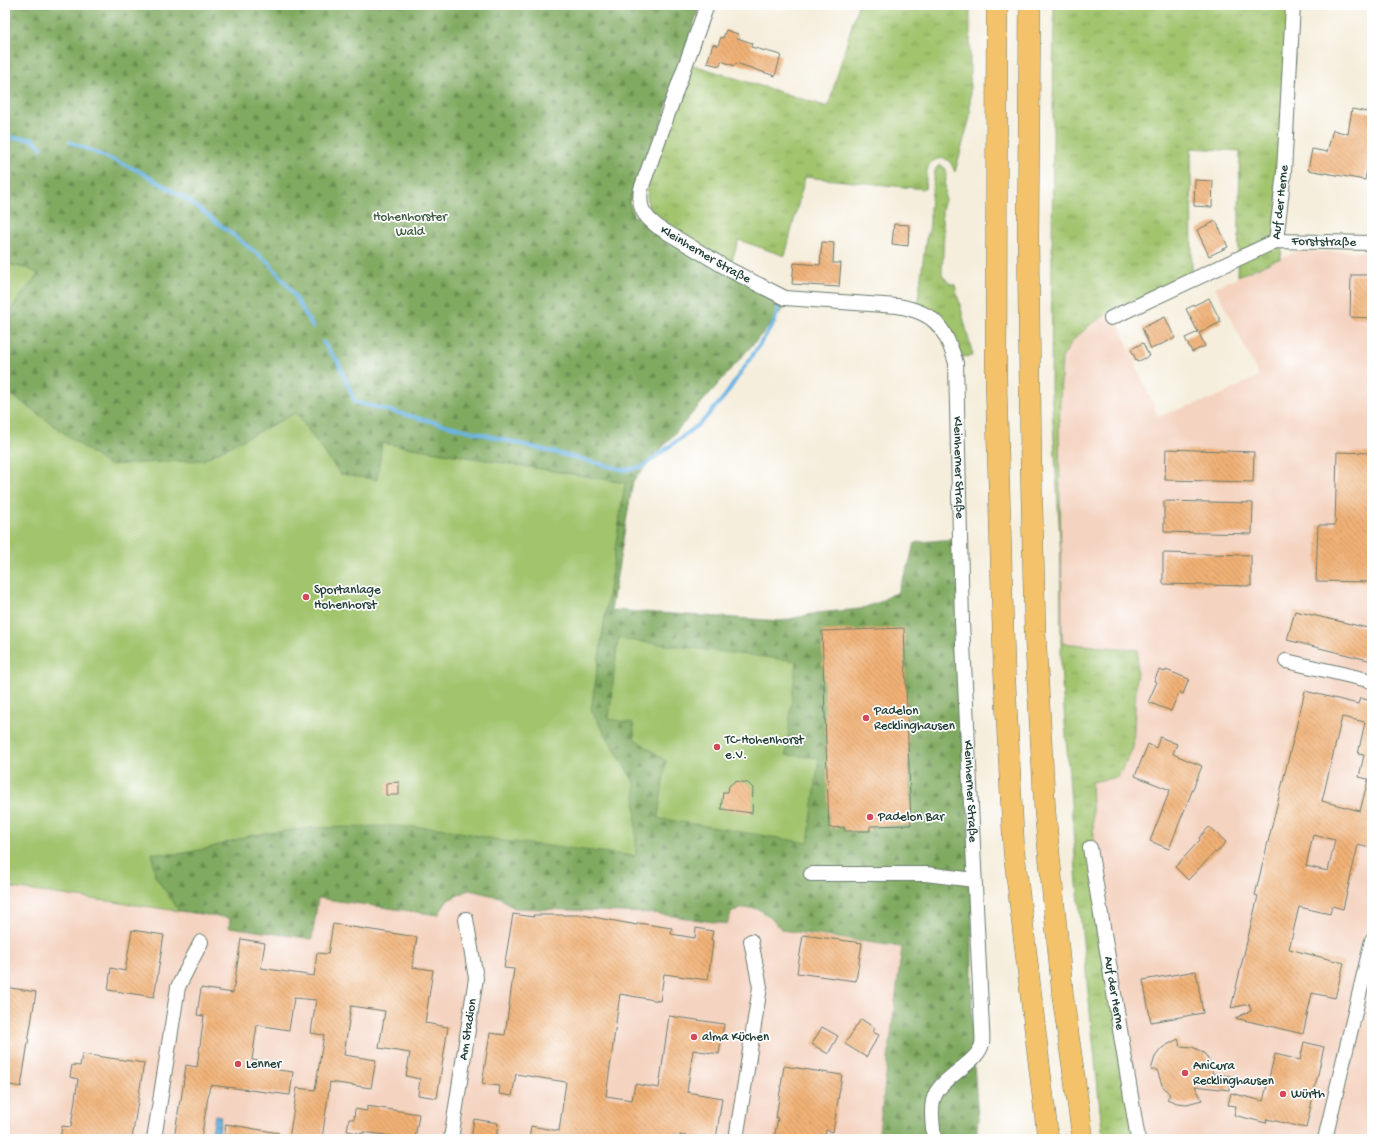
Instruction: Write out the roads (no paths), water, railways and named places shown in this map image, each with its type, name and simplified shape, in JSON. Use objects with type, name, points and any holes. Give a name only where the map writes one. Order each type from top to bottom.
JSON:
[{"type":"highway","points":[[997,5],[996,372],[1004,664],[1014,852],[1048,1139]]},
{"type":"highway","points":[[1030,5],[1028,253],[1035,631],[1046,820],[1063,998],[1083,1139]]},
{"type":"street","name":"Kleinherner Straße","points":[[707,5],[641,188],[641,209],[648,219],[658,227],[730,270],[785,298],[897,306],[912,308],[924,313],[942,328],[956,363],[962,623],[982,1044],[976,1055],[945,1081],[935,1094],[932,1113],[934,1139]]},
{"type":"street","name":"Auf der Herne","points":[[1111,318],[1276,241],[1284,172],[1293,5]]},
{"type":"street","name":"Forststraße","points":[[1276,241],[1372,243]]},
{"type":"street","points":[[1286,661],[1372,681]]},
{"type":"street","name":"Auf der Herne","points":[[1090,848],[1138,1139]]},
{"type":"street","points":[[811,874],[926,874],[974,880]]},
{"type":"street","name":"Am Stadion","points":[[451,1139],[476,978],[466,919]]},
{"type":"street","points":[[1325,1139],[1372,940]]},
{"type":"street","points":[[736,1139],[760,987],[751,941]]},
{"type":"street","points":[[154,1139],[178,987],[201,942]]},
{"type":"water","points":[[215,1115],[221,1116],[218,1139],[211,1139]]},
{"type":"waterway","points":[[5,137],[32,139],[42,148]]},
{"type":"waterway","points":[[70,142],[137,170],[188,200],[268,262],[289,287],[313,327]]},
{"type":"waterway","points":[[323,342],[338,362],[355,402],[624,470],[642,467],[702,422],[725,396],[774,323],[780,304]]},
{"type":"place","name":"Sportanlage Hohenhorst","points":[[306,597]]},
{"type":"place","name":"Padelon Recklinghausen","points":[[866,718]]},
{"type":"place","name":"TC-Hohenhorst e.V.","points":[[717,747]]},
{"type":"place","name":"Padelon Bar","points":[[870,817]]},
{"type":"place","name":"alma Küchen","points":[[694,1037]]},
{"type":"place","name":"Lenner","points":[[238,1064]]},
{"type":"place","name":"AniCura Recklinghausen","points":[[1185,1073]]},
{"type":"place","name":"Würth","points":[[1283,1094]]},
{"type":"park label","name":"Hohenhorster Wald","points":[[410,224]]}]
